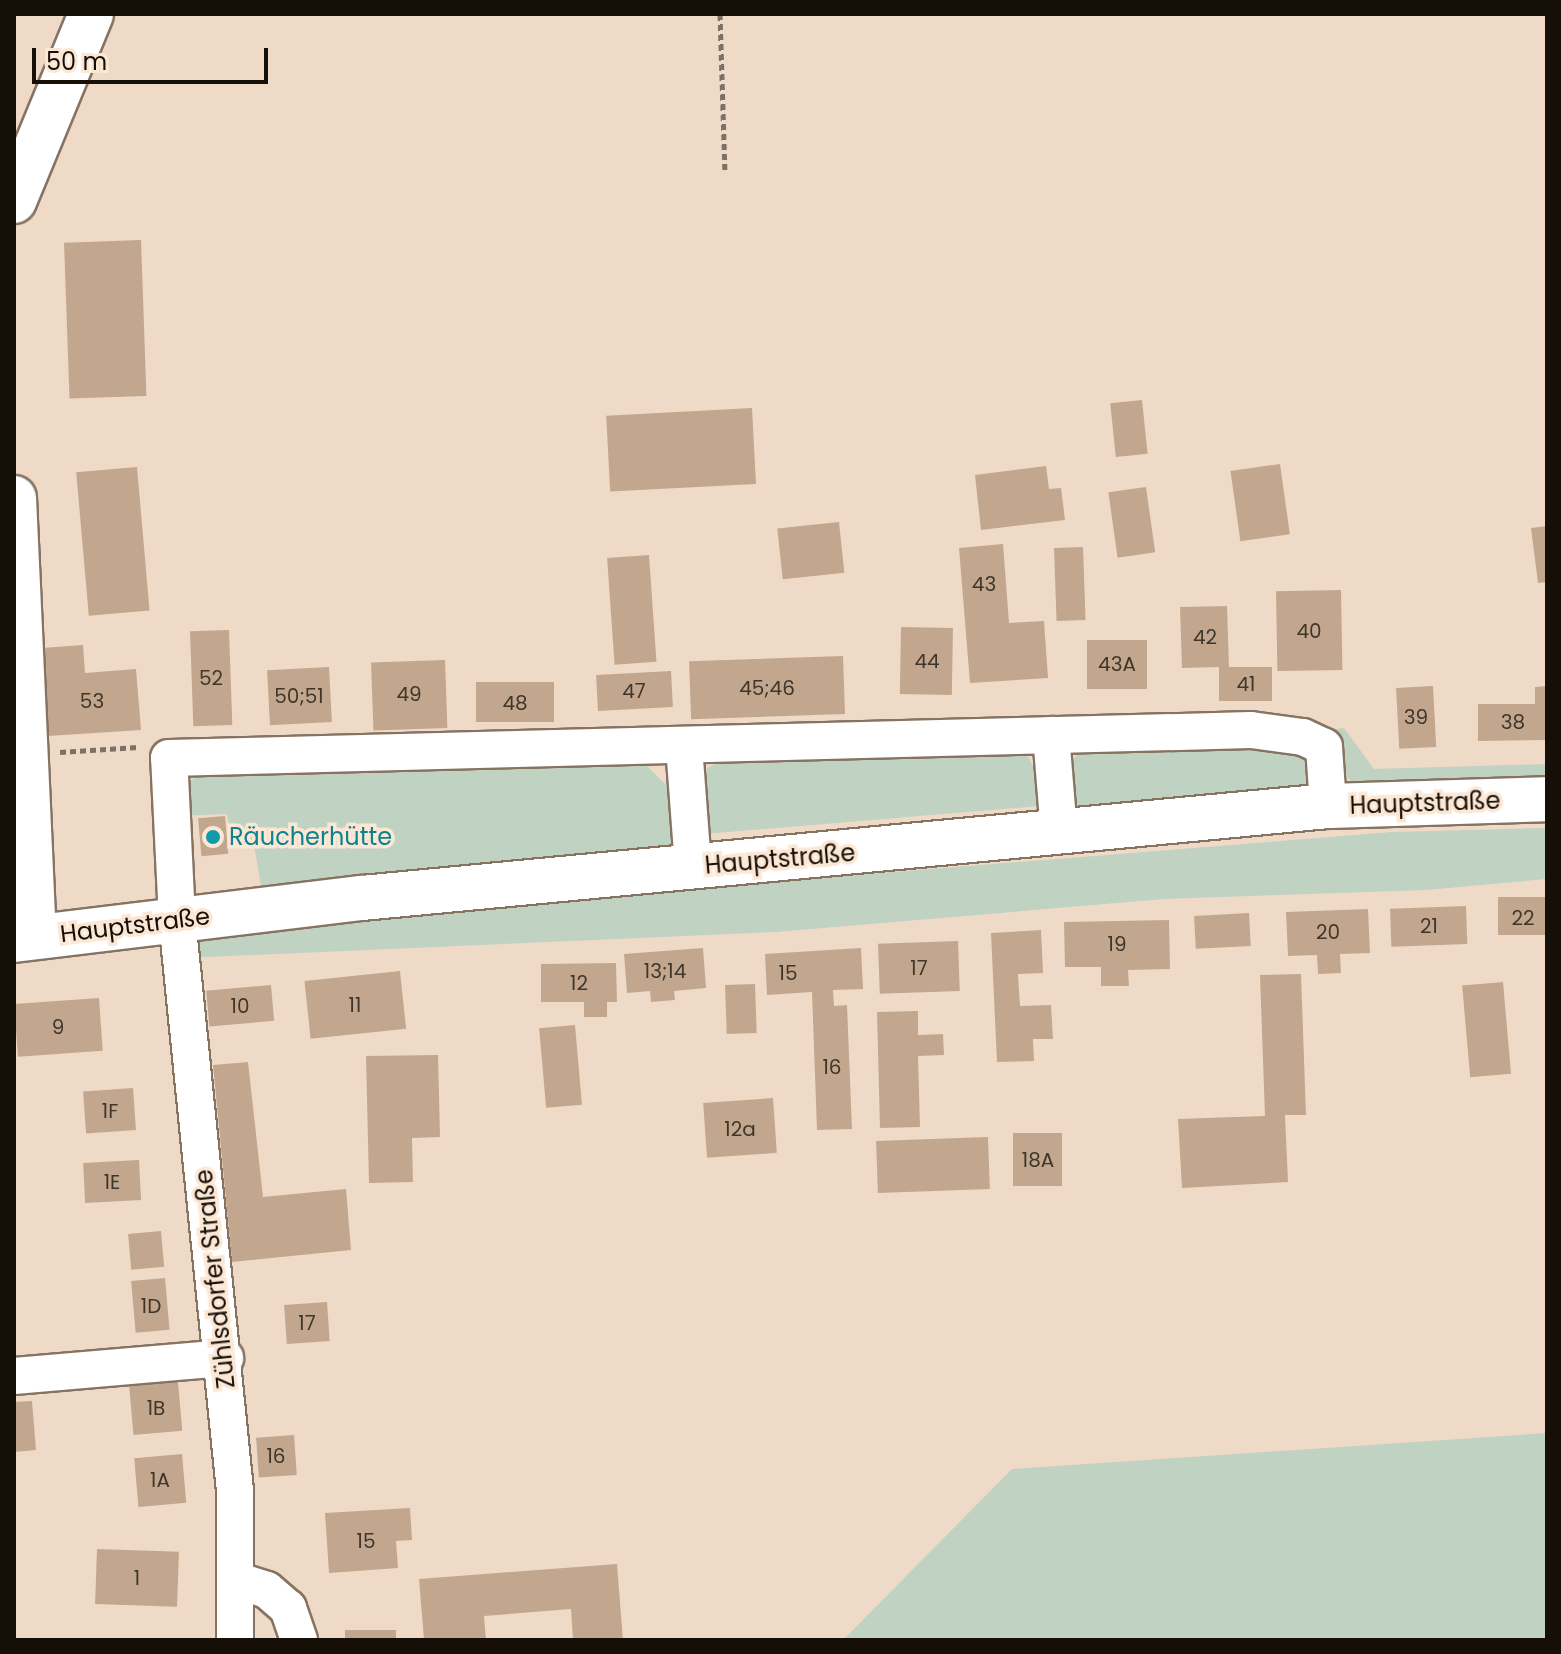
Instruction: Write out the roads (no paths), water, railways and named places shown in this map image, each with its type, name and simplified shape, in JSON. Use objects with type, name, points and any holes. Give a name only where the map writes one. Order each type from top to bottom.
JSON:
[{"type":"main road","points":[[14,201],[91,14]]},
{"type":"main road","points":[[14,498],[29,759],[24,939]]},
{"type":"main road","name":"Hauptstraße","points":[[24,939],[177,919],[1328,806],[1547,799]]},
{"type":"street","points":[[693,867],[684,746],[855,736],[1251,730],[1303,737],[1324,747],[1328,806]]},
{"type":"street","points":[[1051,735],[1059,832]]},
{"type":"street","name":"Zühlsdorfer Straße","points":[[235,1640],[239,1581],[225,1358],[177,919],[169,758],[684,746]]},
{"type":"street","points":[[14,1376],[225,1358]]},
{"type":"street","points":[[239,1581],[267,1590],[288,1608],[299,1640]]},
{"type":"place","name":"Räucherhütte","points":[[213,837]]}]
